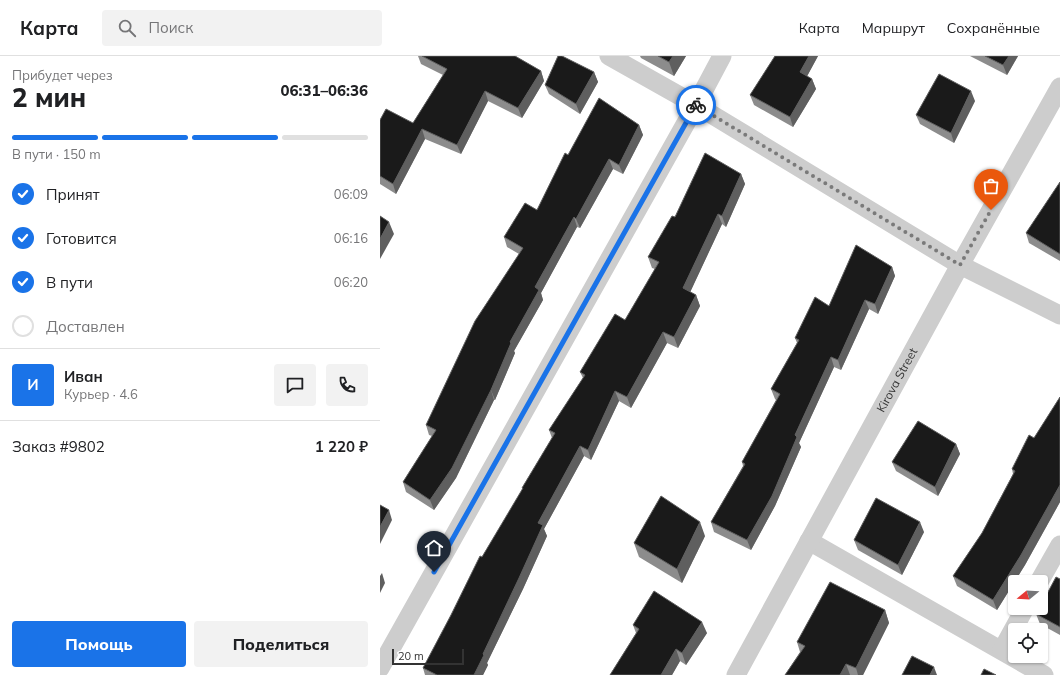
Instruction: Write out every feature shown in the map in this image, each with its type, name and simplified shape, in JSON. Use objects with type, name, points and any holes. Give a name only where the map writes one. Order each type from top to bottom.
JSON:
[{"type":"street","points":[[609,56],[696,104],[960,265],[1060,315]]},
{"type":"street","points":[[380,668],[722,56]]},
{"type":"street","name":"Kirova Street","points":[[736,675],[960,265],[1060,87]]},
{"type":"street","points":[[809,541],[1044,675]]},
{"type":"street","points":[[1043,575],[1060,544]]},
{"type":"street","points":[[1002,650],[1021,615]]},
{"type":"building","points":[[422,56],[515,56],[541,71],[518,108],[485,91],[457,145],[422,129],[393,184],[380,176],[380,120],[386,109],[413,123],[447,69]]},
{"type":"building","points":[[558,56],[562,56],[594,72],[576,104],[545,85]]},
{"type":"building","points":[[658,56],[673,56],[669,62]]},
{"type":"building","points":[[775,56],[809,56],[800,72],[812,79],[790,117],[750,95]]},
{"type":"building","points":[[985,56],[1009,56],[1003,65]]},
{"type":"building","points":[[939,74],[971,91],[951,133],[916,115]]},
{"type":"building","points":[[599,98],[639,125],[619,165],[609,159],[576,219],[574,217],[535,287],[539,290],[510,342],[511,343],[491,390],[452,468],[430,500],[403,482],[436,430],[426,425],[475,321],[523,248],[504,237],[525,203],[537,210],[565,153],[568,155]]},
{"type":"building","points":[[705,153],[741,174],[722,216],[718,214],[683,288],[696,295],[674,337],[663,332],[627,397],[615,391],[588,450],[580,446],[538,523],[543,525],[474,675],[437,675],[423,668],[480,556],[482,557],[555,433],[549,430],[585,375],[580,372],[615,314],[625,320],[659,262],[648,257],[672,216],[675,217]]},
{"type":"building","points":[[1060,182],[1060,254],[1026,233]]},
{"type":"building","points":[[380,216],[389,222],[380,239]]},
{"type":"building","points":[[856,245],[892,267],[875,304],[865,300],[838,360],[831,357],[795,435],[797,437],[772,496],[747,540],[711,522],[745,464],[742,462],[780,394],[771,389],[799,340],[795,338],[815,297],[829,306]]},
{"type":"building","points":[[1060,397],[1060,485],[1021,555],[993,600],[953,576],[982,533],[1015,471],[1012,469],[1029,435],[1034,438]]},
{"type":"building","points":[[918,421],[956,444],[935,487],[892,462]]},
{"type":"building","points":[[661,496],[700,522],[677,569],[634,543]]},
{"type":"building","points":[[876,498],[920,522],[898,565],[854,540]]},
{"type":"building","points":[[380,505],[389,510],[380,527]]},
{"type":"building","points":[[1056,577],[1060,579],[1060,627],[1038,615],[1048,615],[1048,592]]},
{"type":"building","points":[[830,582],[885,610],[856,668],[846,664],[840,675],[785,675],[805,646],[797,642]]},
{"type":"building","points":[[654,591],[702,622],[682,653],[676,649],[661,675],[610,675],[639,629],[633,625]]},
{"type":"building","points":[[912,656],[934,667],[930,675],[902,675]]},
{"type":"building","points":[[984,669],[996,675],[981,675]]},
{"type":"way so far","points":[[696,105],[960,265],[991,210]]},
{"type":"route","points":[[434,572],[696,105]]}]
